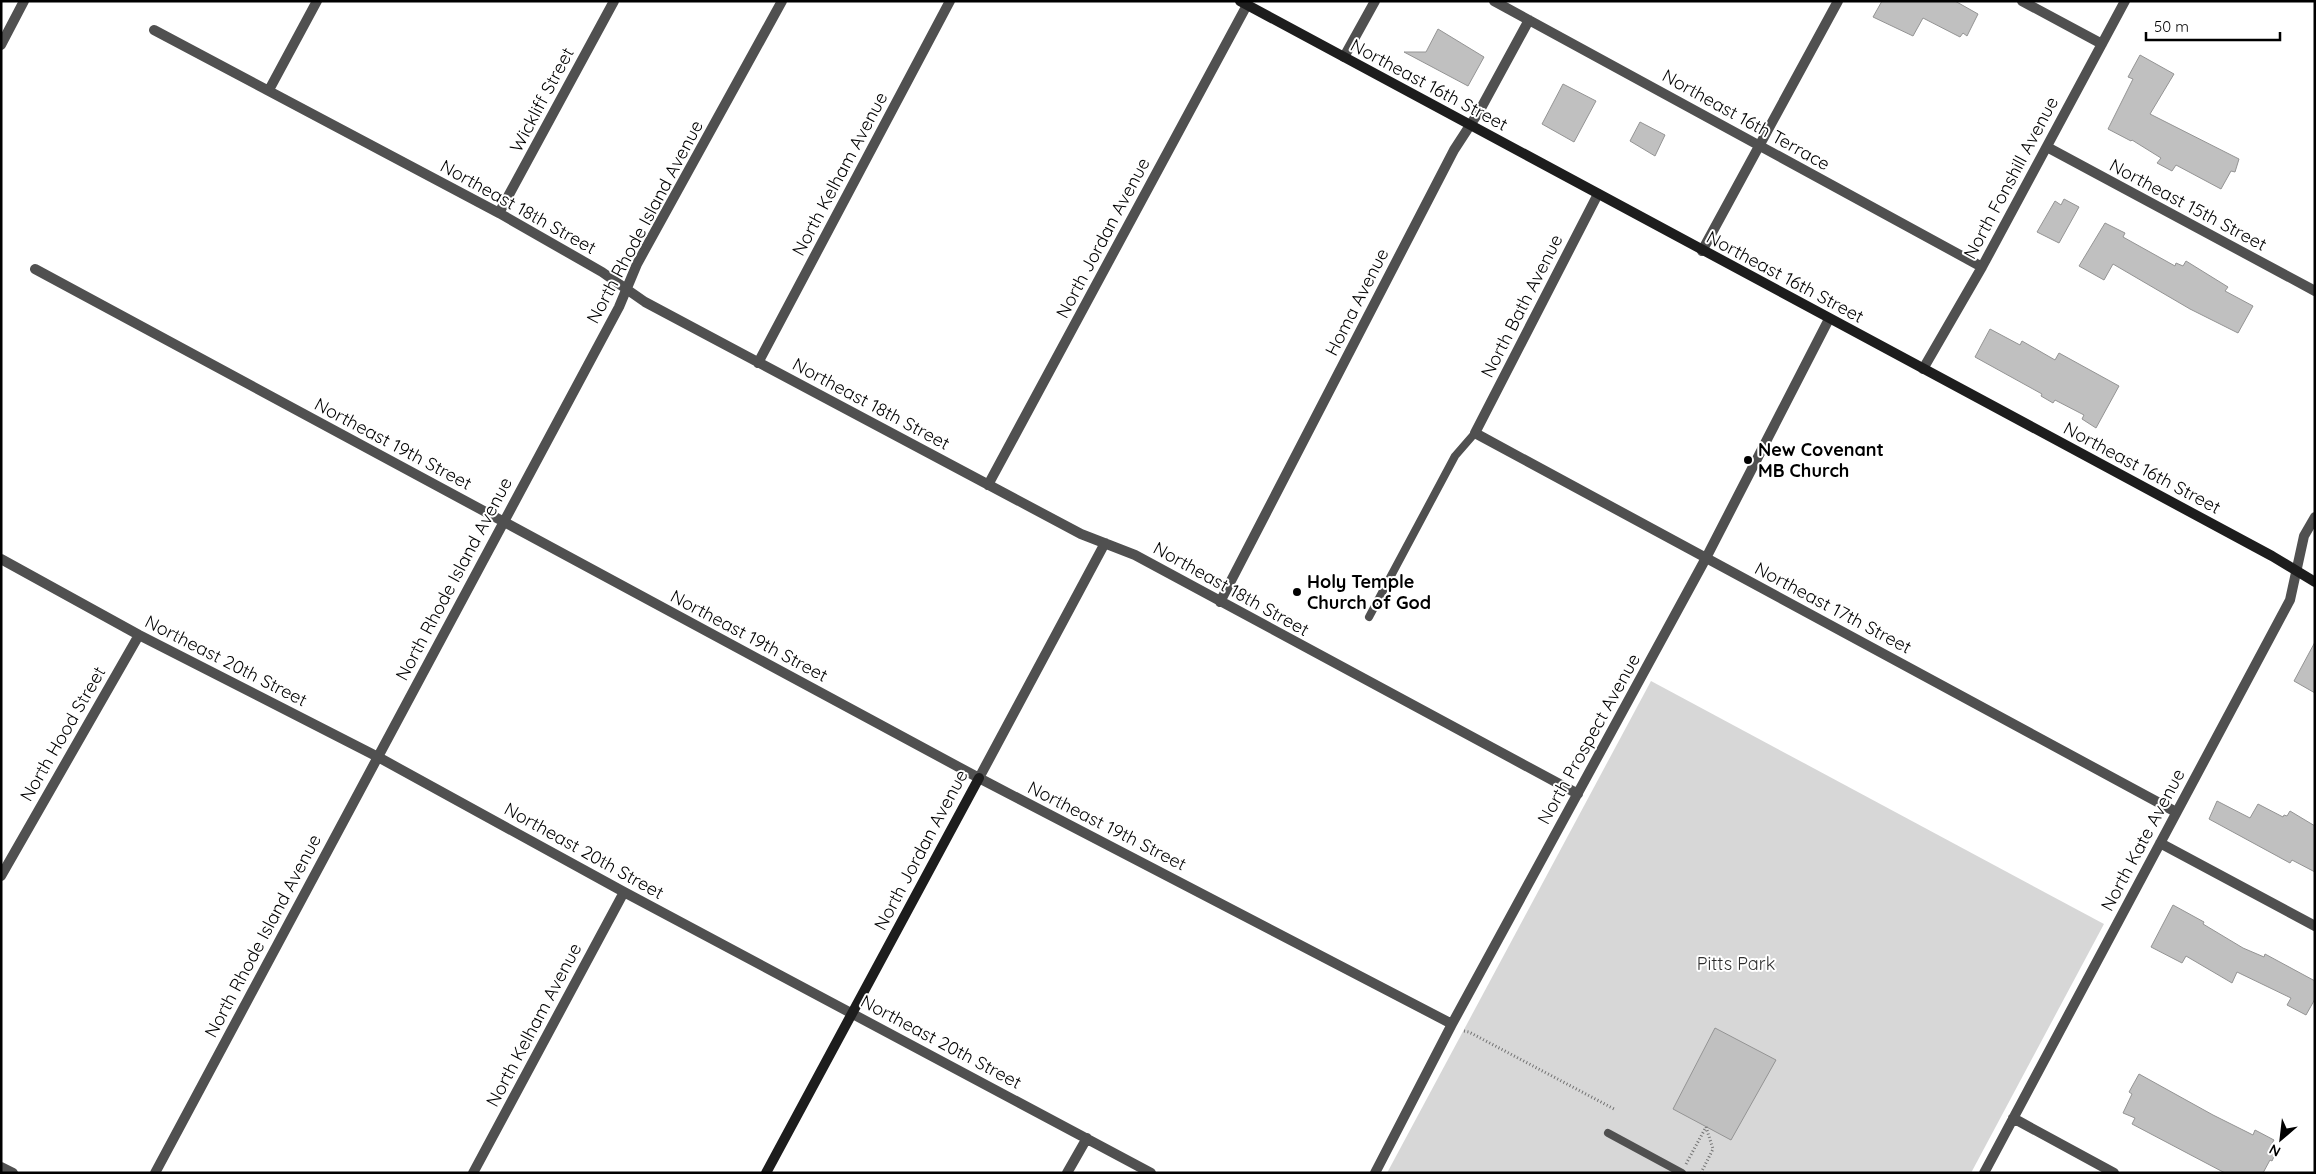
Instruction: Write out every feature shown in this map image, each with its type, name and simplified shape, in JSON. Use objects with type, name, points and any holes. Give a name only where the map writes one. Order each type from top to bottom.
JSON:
[{"type":"street","points":[[1,45],[24,1]]},
{"type":"street","points":[[269,90],[317,1]]},
{"type":"street","name":"Wickliff Street","points":[[499,213],[614,1]]},
{"type":"street","name":"North Rhode Island Avenue","points":[[155,1173],[627,289],[637,264],[782,1]]},
{"type":"street","name":"North Kelham Avenue","points":[[758,363],[950,1]]},
{"type":"street","points":[[1344,57],[1375,1]]},
{"type":"street","name":"Northeast 16th Terrace","points":[[1494,1],[1982,267]]},
{"type":"street","points":[[1702,251],[1838,1]]},
{"type":"street","points":[[2022,1],[2102,44]]},
{"type":"street","name":"North Fonshill Avenue","points":[[1923,369],[1982,267],[2125,1]]},
{"type":"street","name":"Northeast 16th Street","points":[[1244,3],[2315,582]]},
{"type":"street","name":"North Jordan Avenue","points":[[988,485],[1244,3]]},
{"type":"street","name":"Homa Avenue","points":[[1220,602],[1454,150],[1470,126],[1529,20]]},
{"type":"street","name":"Northeast 18th Street","points":[[154,30],[499,213],[602,272],[645,302],[758,363],[1081,534],[1135,555],[1578,794]]},
{"type":"street","name":"Northeast 15th Street","points":[[2047,147],[2315,291]]},
{"type":"street","name":"North Bath Avenue","points":[[1475,433],[1598,194]]},
{"type":"street","name":"Northeast 19th Street","points":[[35,269],[978,778],[1452,1024]]},
{"type":"street","name":"North Prospect Avenue","points":[[1375,1173],[1452,1024],[1706,558],[1829,319]]},
{"type":"street","name":"Northeast 17th Street","points":[[1475,433],[2176,812]]},
{"type":"street","name":"North Kate Avenue","points":[[1984,1173],[2290,600],[2304,536],[2315,517]]},
{"type":"street","name":"North Jordan Avenue","points":[[766,1173],[1105,543]]},
{"type":"street","name":"Northeast 20th Street","points":[[1,559],[139,635],[378,758],[624,892],[1151,1173]]},
{"type":"street","name":"North Hood Street","points":[[3,869],[139,635]]},
{"type":"street","points":[[2160,843],[2315,926]]},
{"type":"street","name":"North Kelham Avenue","points":[[473,1173],[624,892]]},
{"type":"street","points":[[2013,1118],[2114,1173]]},
{"type":"street","points":[[1068,1173],[1086,1138]]},
{"type":"street","points":[[1,1167],[13,1173]]},
{"type":"lane","points":[[1369,617],[1455,456],[1475,433]]},
{"type":"lane","points":[[1608,1133],[1682,1173]]},
{"type":"path","points":[[1452,1024],[1616,1110]]},
{"type":"path","points":[[1695,1148],[1706,1127],[1714,1149],[1701,1173]]},
{"type":"green space","name":"Pitts Park","points":[[1651,681],[2104,924],[1971,1173],[1387,1173]]},
{"type":"building","points":[[1882,1],[1955,1],[1978,14],[1967,36],[1963,33],[1960,37],[1923,18],[1913,36],[1873,17]]},
{"type":"building","points":[[1438,29],[1484,57],[1468,86],[1404,52],[1426,52]]},
{"type":"building","points":[[2140,55],[2174,74],[2150,114],[2239,159],[2235,172],[2231,171],[2221,189],[2176,165],[2172,171],[2157,163],[2161,158],[2132,140],[2108,129],[2133,79],[2128,77]]},
{"type":"building","points":[[1563,84],[1596,101],[1574,142],[1542,124]]},
{"type":"building","points":[[1640,122],[1665,135],[1655,156],[1630,141]]},
{"type":"building","points":[[2064,199],[2079,207],[2059,243],[2037,232],[2055,201],[2061,205]]},
{"type":"building","points":[[2105,223],[2125,233],[2123,237],[2175,266],[2176,263],[2183,266],[2186,261],[2228,287],[2225,291],[2253,306],[2238,333],[2190,309],[2113,264],[2104,280],[2079,266]]},
{"type":"building","points":[[1990,329],[2020,345],[2022,341],[2055,360],[2059,353],[2119,386],[2096,428],[2082,419],[2084,415],[2055,400],[2053,403],[2041,396],[2042,394],[1975,357]]},
{"type":"building","points":[[2315,642],[2315,693],[2294,681]]},
{"type":"building","points":[[2217,801],[2250,818],[2258,804],[2283,817],[2284,815],[2287,816],[2290,811],[2315,826],[2315,872],[2292,860],[2290,863],[2209,819]]},
{"type":"building","points":[[2173,905],[2204,922],[2203,924],[2243,948],[2264,957],[2265,954],[2315,981],[2315,999],[2306,1015],[2287,1005],[2291,998],[2237,972],[2232,983],[2186,956],[2182,963],[2151,947]]},
{"type":"building","points":[[1715,1028],[1776,1060],[1731,1140],[1673,1109]]},
{"type":"building","points":[[2139,1074],[2253,1135],[2255,1130],[2274,1140],[2271,1145],[2278,1148],[2272,1161],[2270,1160],[2263,1173],[2225,1173],[2132,1124],[2135,1118],[2123,1113],[2132,1094],[2129,1092]]},
{"type":"place","name":"New Covenant MB Church","points":[[1748,460]]},
{"type":"place","name":"Holy Temple Church of God","points":[[1297,592]]}]
